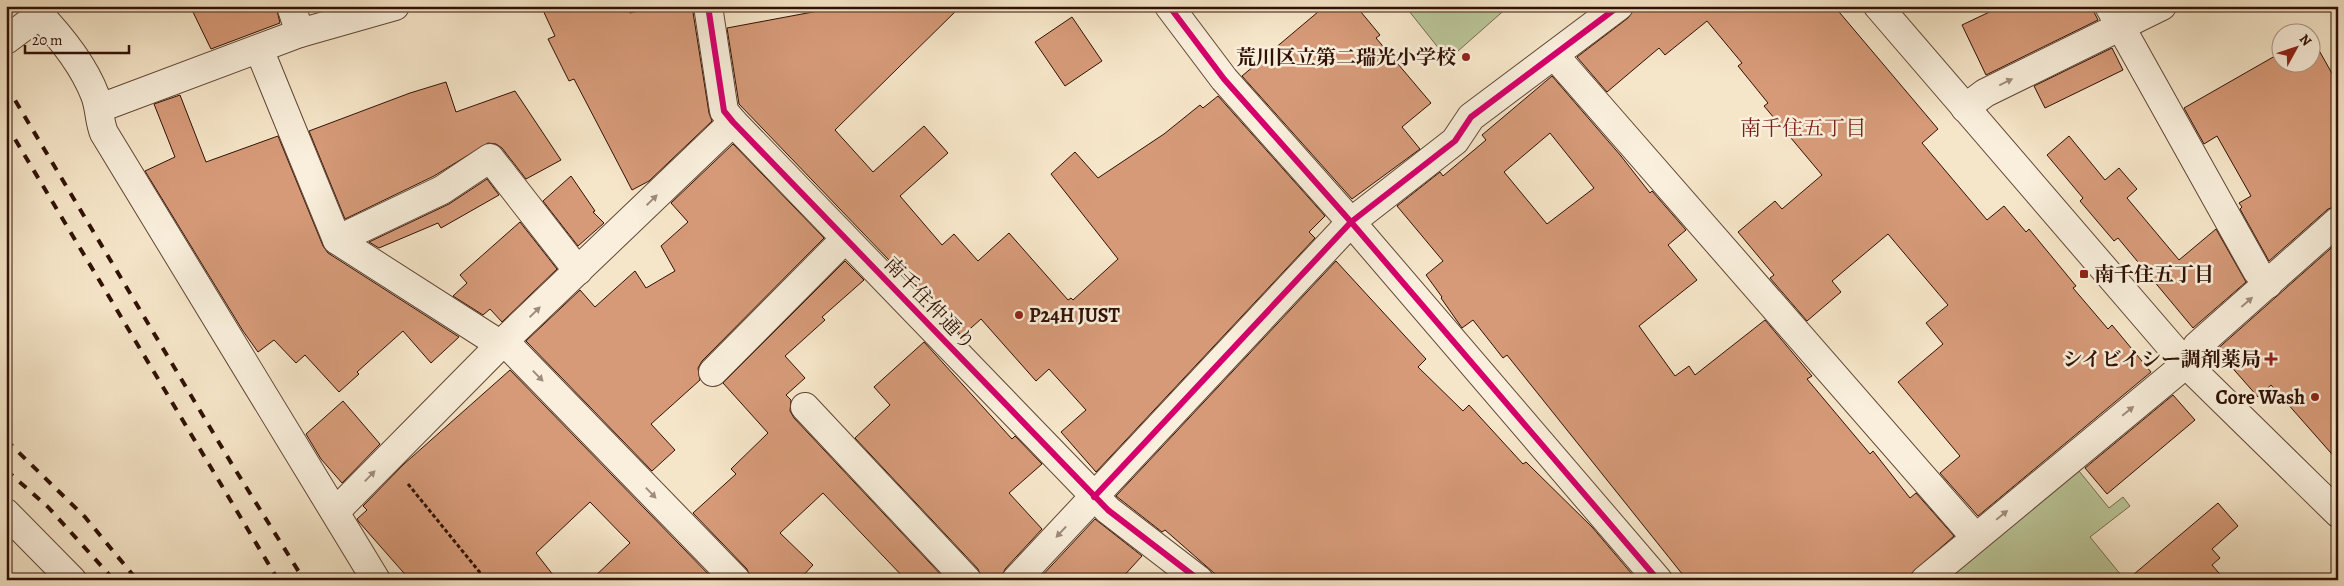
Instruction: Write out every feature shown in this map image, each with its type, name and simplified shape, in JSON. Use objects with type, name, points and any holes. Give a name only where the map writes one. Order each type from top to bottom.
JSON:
[{"type":"street","points":[[291,6],[300,33]]},
{"type":"street","points":[[100,108],[300,33],[395,6]]},
{"type":"street","name":"南千住仲通り","points":[[708,6],[724,110],[733,122],[1094,497],[1195,578]]},
{"type":"street","points":[[1169,6],[1224,79],[1351,222],[1658,580]]},
{"type":"street","points":[[1016,580],[1351,222],[1455,141],[1471,118],[1619,6]]},
{"type":"street","points":[[1878,6],[2186,364],[2338,513]]},
{"type":"street","points":[[1965,108],[1985,93],[2114,17],[2162,6]]},
{"type":"street","points":[[6,40],[30,22],[41,9],[67,45],[92,86],[100,108],[100,124],[104,133],[336,511],[376,580]]},
{"type":"street","points":[[2114,17],[2257,271],[2268,284]]},
{"type":"street","points":[[259,49],[337,240],[502,343],[736,580]]},
{"type":"street","points":[[1555,56],[1975,537]]},
{"type":"street","points":[[336,511],[502,343],[733,122]]},
{"type":"street","points":[[337,240],[442,190],[490,158],[578,271]]},
{"type":"street","points":[[1925,580],[2186,364],[2197,346],[2338,221]]},
{"type":"street","points":[[713,372],[845,238]]},
{"type":"street","points":[[805,407],[967,580]]},
{"type":"street","points":[[6,513],[72,580]]},
{"type":"path","points":[[387,458],[486,580]]},
{"type":"green space","points":[[1405,6],[1509,6],[1458,51],[1440,50]]},
{"type":"green space","points":[[2079,471],[2109,508],[2123,497],[2130,506],[2090,537],[2121,575],[2114,580],[1944,580]]},
{"type":"building","points":[[190,6],[276,6],[280,23],[211,49]]},
{"type":"building","points":[[541,6],[628,6],[630,13],[658,6],[692,6],[709,113],[712,121],[649,181],[632,190],[574,79],[569,81],[548,39],[555,36]]},
{"type":"building","points":[[845,6],[961,6],[835,130],[873,172],[924,126],[948,153],[900,196],[942,245],[954,234],[978,261],[1009,233],[1068,300],[1071,298],[1073,300],[1118,259],[1051,174],[1075,152],[1098,178],[1164,134],[1200,105],[1203,108],[1218,96],[1325,216],[1309,232],[1315,238],[1096,472],[1061,432],[1086,410],[1049,369],[1036,381],[981,319],[962,336],[739,104],[727,28]]},
{"type":"building","points":[[1325,6],[1356,6],[1380,35],[1376,38],[1431,103],[1402,127],[1420,149],[1352,199],[1242,76]]},
{"type":"building","points":[[1636,6],[1834,6],[1938,129],[1922,143],[1987,220],[2004,206],[2026,232],[2029,229],[2076,286],[2073,288],[2108,329],[2112,325],[2151,372],[1978,516],[1940,473],[1960,456],[1898,382],[1943,344],[1926,323],[1948,305],[1888,234],[1832,281],[1841,292],[1807,321],[1770,278],[1774,275],[1738,232],[1775,201],[1782,209],[1822,175],[1764,106],[1768,103],[1738,66],[1742,63],[1707,21],[1665,55],[1659,48],[1607,92],[1577,57],[1628,18]]},
{"type":"building","points":[[2002,6],[2091,6],[2098,20],[1986,75],[1962,25]]},
{"type":"building","points":[[1072,17],[1102,61],[1065,86],[1035,42]]},
{"type":"building","points":[[2112,48],[2123,70],[2045,108],[2034,86]]},
{"type":"building","points":[[2322,56],[2338,84],[2338,206],[2328,209],[2269,261],[2240,209],[2242,207],[2239,203],[2251,196],[2217,136],[2204,144],[2184,108],[2272,58],[2272,72],[2322,72]]},
{"type":"building","points":[[1552,76],[1621,156],[1650,193],[1652,191],[1686,230],[1668,245],[1697,280],[1639,326],[1675,376],[1689,366],[1695,375],[1765,320],[1812,376],[1807,379],[1870,454],[1873,451],[1910,498],[1916,493],[1954,536],[1904,580],[1687,580],[1507,355],[1503,358],[1473,320],[1462,328],[1426,275],[1443,261],[1397,206],[1440,172],[1443,176],[1486,140],[1482,135]],"holes":[[[1550,133],[1594,188],[1547,224],[1504,172]]]},
{"type":"building","points":[[446,82],[456,112],[515,91],[561,160],[526,179],[502,148],[496,144],[488,143],[434,176],[345,219],[309,131],[410,93]]},
{"type":"building","points":[[180,95],[206,162],[278,136],[323,246],[328,253],[459,337],[431,363],[403,331],[357,372],[359,374],[339,392],[305,355],[296,363],[274,340],[258,352],[243,331],[145,171],[175,157],[154,104]]},
{"type":"building","points":[[2069,136],[2105,180],[2119,168],[2137,189],[2127,198],[2179,260],[2216,229],[2246,282],[2193,328],[2118,238],[2114,241],[2080,201],[2083,198],[2047,155]]},
{"type":"building","points":[[733,144],[824,238],[702,361],[698,368],[700,380],[651,424],[675,450],[652,471],[526,341],[580,290],[595,307],[635,271],[646,288],[675,271],[661,246],[688,222],[671,203]]},
{"type":"building","points":[[571,176],[595,211],[593,212],[604,223],[578,246],[543,201]]},
{"type":"building","points":[[487,179],[499,195],[441,228],[438,223],[379,248],[369,242],[449,204]]},
{"type":"building","points":[[520,222],[557,269],[502,322],[490,309],[483,315],[453,296],[467,283],[460,275]]},
{"type":"building","points":[[2338,242],[2338,461],[2271,385],[2258,397],[2228,363],[2226,365],[2214,352]]},
{"type":"building","points":[[845,261],[864,280],[822,317],[825,320],[785,356],[805,378],[786,395],[791,400],[790,411],[794,418],[944,578],[942,580],[906,580],[823,493],[780,533],[813,565],[799,580],[751,580],[747,569],[693,513],[736,474],[731,469],[768,433],[723,383]]},
{"type":"building","points":[[1336,261],[1426,359],[1418,367],[1463,411],[1469,405],[1523,464],[1526,462],[1592,527],[1637,580],[1222,580],[1165,530],[1162,532],[1116,496]]},
{"type":"building","points":[[924,342],[1012,439],[1015,436],[1042,464],[1009,493],[1042,529],[1005,569],[1001,580],[982,580],[978,569],[855,438],[890,405],[874,387]]},
{"type":"building","points":[[510,370],[714,580],[591,580],[630,543],[590,502],[536,553],[557,580],[410,580],[357,519],[367,510],[363,506],[404,464]]},
{"type":"building","points":[[2173,395],[2195,420],[2107,494],[2085,468]]},
{"type":"building","points":[[343,401],[380,444],[342,483],[321,459],[306,434]]},
{"type":"building","points":[[2218,503],[2238,526],[2212,549],[2220,558],[2212,565],[2225,580],[2127,580]]},
{"type":"building","points":[[1095,519],[1142,556],[1120,580],[1038,580]]},
{"type":"railway","points":[[6,85],[233,466],[304,580]]},
{"type":"railway","points":[[6,124],[278,580]]},
{"type":"railway","points":[[6,440],[85,517],[137,580]]},
{"type":"railway","points":[[6,470],[48,507],[114,580]]},
{"type":"cycle path","points":[[708,6],[724,111],[733,122],[1108,510],[1199,580]]},
{"type":"cycle path","points":[[1169,6],[1224,79],[1351,222],[1658,580]]},
{"type":"cycle path","points":[[1094,497],[1351,222],[1455,141],[1471,117],[1619,6]]},
{"type":"place","name":"荒川区立第二瑞光小学校","points":[[1466,57]]},
{"type":"place","name":"南千住五丁目","points":[[2084,274]]},
{"type":"place","name":"P24H JUST","points":[[1019,315]]},
{"type":"place","name":"シイビイシー調剤薬局","points":[[2271,359]]},
{"type":"place","name":"Core Wash","points":[[2315,397]]},
{"type":"district","name":"南千住五丁目","points":[[1803,128]]}]
